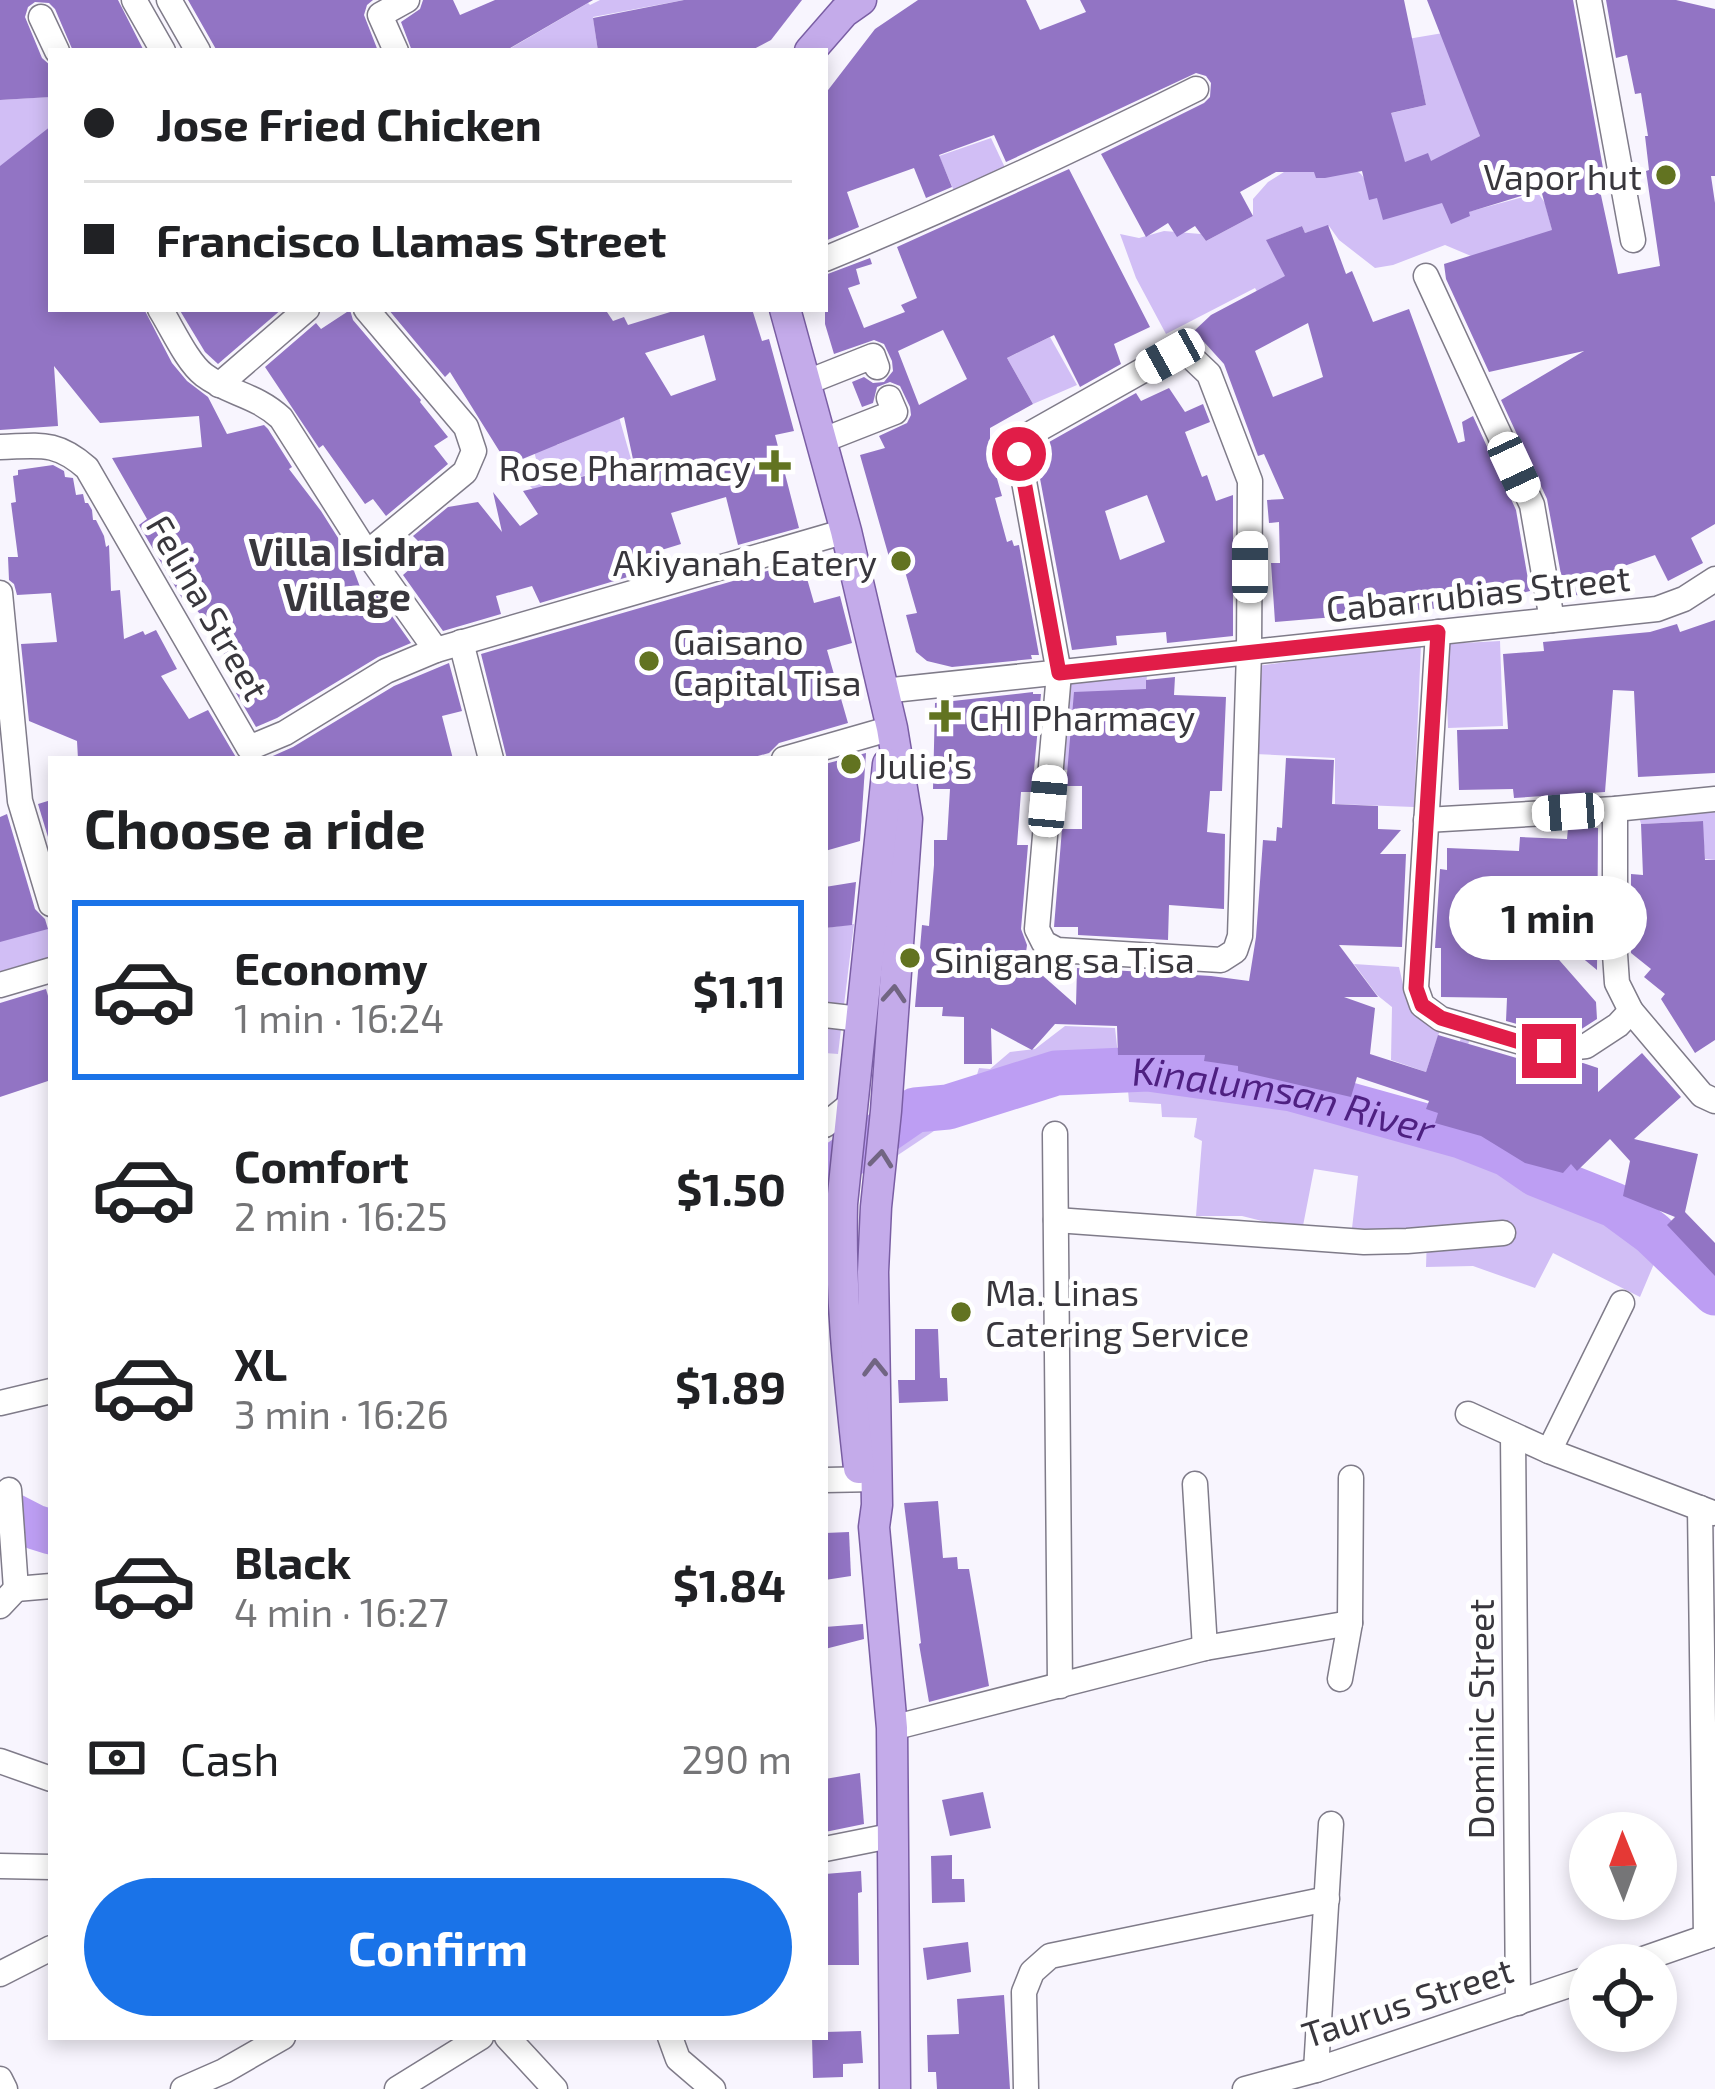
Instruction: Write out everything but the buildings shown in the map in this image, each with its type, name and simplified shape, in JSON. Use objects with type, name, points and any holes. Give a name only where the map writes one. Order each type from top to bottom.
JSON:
[{"type":"main road","points":[[813,48],[861,0]]},
{"type":"main road","points":[[786,312],[846,531],[892,728],[907,819],[876,1207],[864,1504],[874,1527],[892,1728],[895,2089]]},
{"type":"main road","points":[[868,1479],[844,1336],[842,1115],[860,1019],[892,728]]},
{"type":"street","points":[[134,0],[161,48]]},
{"type":"street","points":[[170,0],[196,48]]},
{"type":"street","points":[[395,48],[380,15],[407,0]]},
{"type":"street","points":[[1589,0],[1633,240]]},
{"type":"street","points":[[41,17],[56,48]]},
{"type":"street","points":[[828,258],[934,214],[1196,89]]},
{"type":"street","points":[[1426,276],[1532,505],[1552,620]]},
{"type":"street","points":[[162,312],[199,372],[266,404],[280,418],[367,553],[449,646],[490,756]]},
{"type":"street","points":[[219,385],[304,312]]},
{"type":"street","points":[[367,553],[465,472],[474,451],[466,427],[369,312]]},
{"type":"street","points":[[805,383],[873,356],[877,367]]},
{"type":"street","points":[[1170,356],[1190,356],[1209,374],[1250,482],[1249,652],[1240,936],[1235,951],[1221,960],[1057,950],[1044,943],[1037,929],[1059,673],[1019,454],[1030,434],[1170,356]]},
{"type":"street","points":[[821,441],[895,412],[889,398]]},
{"type":"street","name":"Felina Street","points":[[0,447],[52,446],[87,467],[249,748],[285,733],[386,671],[449,646],[846,531]]},
{"type":"street","name":"Cabarrubias Street","points":[[883,692],[1657,609],[1715,579]]},
{"type":"street","points":[[0,593],[10,798],[48,896]]},
{"type":"street","points":[[1438,632],[1416,988],[1422,1005],[1441,1018],[1549,1051],[1586,1046],[1630,1011]]},
{"type":"street","points":[[794,756],[892,728]]},
{"type":"street","points":[[1426,820],[1715,799]]},
{"type":"street","points":[[1615,808],[1617,983],[1630,1011],[1711,1094]]},
{"type":"street","points":[[0,985],[48,971]]},
{"type":"street","points":[[828,1016],[860,1019]]},
{"type":"street","points":[[1054,1133],[1060,1686]]},
{"type":"street","points":[[1056,1220],[1364,1242],[1503,1234]]},
{"type":"street","points":[[1549,1451],[1622,1303]]},
{"type":"street","points":[[0,1402],[48,1392]]},
{"type":"street","points":[[1468,1414],[1549,1451],[1708,1511],[1711,1936],[1677,1948]]},
{"type":"street","name":"Dominic Street","points":[[1513,1435],[1518,2003]]},
{"type":"street","points":[[1340,1679],[1350,1623],[1352,1478]]},
{"type":"street","points":[[828,1480],[868,1479]]},
{"type":"street","points":[[1195,1484],[1204,1648]]},
{"type":"street","points":[[9,1490],[13,1540],[8,1598],[48,1587]]},
{"type":"street","points":[[892,1728],[1204,1648],[1350,1623]]},
{"type":"street","points":[[0,1761],[48,1778]]},
{"type":"street","points":[[1316,2070],[1330,1825]]},
{"type":"street","points":[[828,1848],[895,1834]]},
{"type":"street","points":[[0,1866],[48,1867]]},
{"type":"street","points":[[1026,2089],[1024,1992],[1032,1972],[1050,1956],[1327,1899]]},
{"type":"street","points":[[0,1974],[48,1950]]},
{"type":"street","name":"Taurus Street","points":[[1245,2089],[1286,2084],[1569,1985]]},
{"type":"street","points":[[183,2089],[228,2080],[279,2040]]},
{"type":"street","points":[[398,2089],[476,2040]]},
{"type":"street","points":[[510,2040],[555,2089]]},
{"type":"street","points":[[671,2040],[677,2059],[713,2089]]},
{"type":"street","points":[[0,2079],[5,2089]]},
{"type":"shaded area","points":[[600,0],[684,0],[593,17],[598,48],[511,48]]},
{"type":"shaded area","points":[[1449,32],[1480,136],[1463,145],[1464,213],[1538,193],[1554,237],[1471,256],[1445,245],[1375,268],[1329,226],[1305,233],[1302,226],[1267,240],[1295,294],[1267,309],[1255,288],[1166,334],[1136,278],[1120,234],[1139,238],[1164,231],[1201,234],[1206,241],[1253,216],[1253,199],[1284,172],[1349,166],[1361,174],[1386,208],[1379,116],[1426,105],[1419,72],[1384,43]]},
{"type":"shaded area","points":[[48,97],[48,129],[0,174],[0,100]]},
{"type":"shaded area","points":[[991,138],[1008,174],[957,198],[939,156]]},
{"type":"shaded area","points":[[1050,337],[1077,385],[1033,404],[1007,358]]},
{"type":"shaded area","points":[[619,417],[633,466],[610,480],[605,471],[578,477],[578,482],[541,498],[530,486],[535,479],[526,471],[536,459],[527,423],[557,445]]},
{"type":"shaded area","points":[[1500,641],[1503,726],[1448,728],[1445,644]]},
{"type":"shaded area","points":[[1421,644],[1414,807],[1335,804],[1335,758],[1255,754],[1257,666]]},
{"type":"shaded area","points":[[1147,673],[1143,768],[1057,770],[1061,683]]},
{"type":"shaded area","points":[[1715,810],[1715,860],[1705,859],[1702,821],[1641,824],[1639,817]]},
{"type":"shaded area","points":[[0,905],[48,929],[48,965],[0,979]]},
{"type":"shaded area","points":[[854,924],[838,1054],[828,1053],[828,928]]},
{"type":"shaded area","points":[[1354,964],[1399,967],[1407,1002],[1470,1038],[1460,1073],[1450,1070],[1461,1038],[1440,1030],[1426,1072],[1391,1060],[1392,1007]]},
{"type":"shaded area","points":[[1065,1026],[1115,1028],[1118,1055],[1129,1061],[1205,1066],[1350,1096],[1355,1084],[1432,1115],[1431,1127],[1507,1154],[1552,1181],[1579,1178],[1648,1206],[1696,1259],[1679,1277],[1656,1259],[1640,1297],[1553,1253],[1535,1288],[1473,1266],[1426,1267],[1427,1235],[1351,1237],[1358,1176],[1314,1169],[1302,1231],[1242,1216],[1196,1216],[1202,1141],[1194,1137],[1197,1118],[1162,1117],[1161,1104],[1129,1102],[1128,1090],[1062,1089],[1024,1095],[955,1117],[898,1155],[903,1111],[972,1091],[979,1068],[990,1069],[1010,1052],[1035,1049]]},
{"type":"waterway","name":"Kinalumsan River","points":[[828,1170],[915,1110],[948,1107],[1056,1073],[1148,1069],[1292,1089],[1461,1136],[1507,1154],[1536,1174],[1614,1205],[1652,1233],[1715,1293]]},
{"type":"waterway","name":"Kinalumsan River","points":[[0,1509],[48,1531]]},
{"type":"place","name":"Vapor hut","points":[[1666,175]]},
{"type":"place","name":"Rose Pharmacy","points":[[775,466]]},
{"type":"place","name":"Akiyanah Eatery","points":[[901,561]]},
{"type":"place","name":"Gaisano Capital Tisa","points":[[649,661]]},
{"type":"place","name":"CHI Pharmacy","points":[[945,716]]},
{"type":"place","name":"Julie's","points":[[851,764]]},
{"type":"place","name":"Sinigang sa Tisa","points":[[910,958]]},
{"type":"place","name":"Ma. Linas Catering Service","points":[[961,1312]]},
{"type":"district","name":"Villa Isidra Village","points":[[347,572]]},
{"type":"route","points":[[1019,454],[1059,673],[1438,632],[1416,988],[1422,1005],[1441,1018],[1549,1051]]}]
